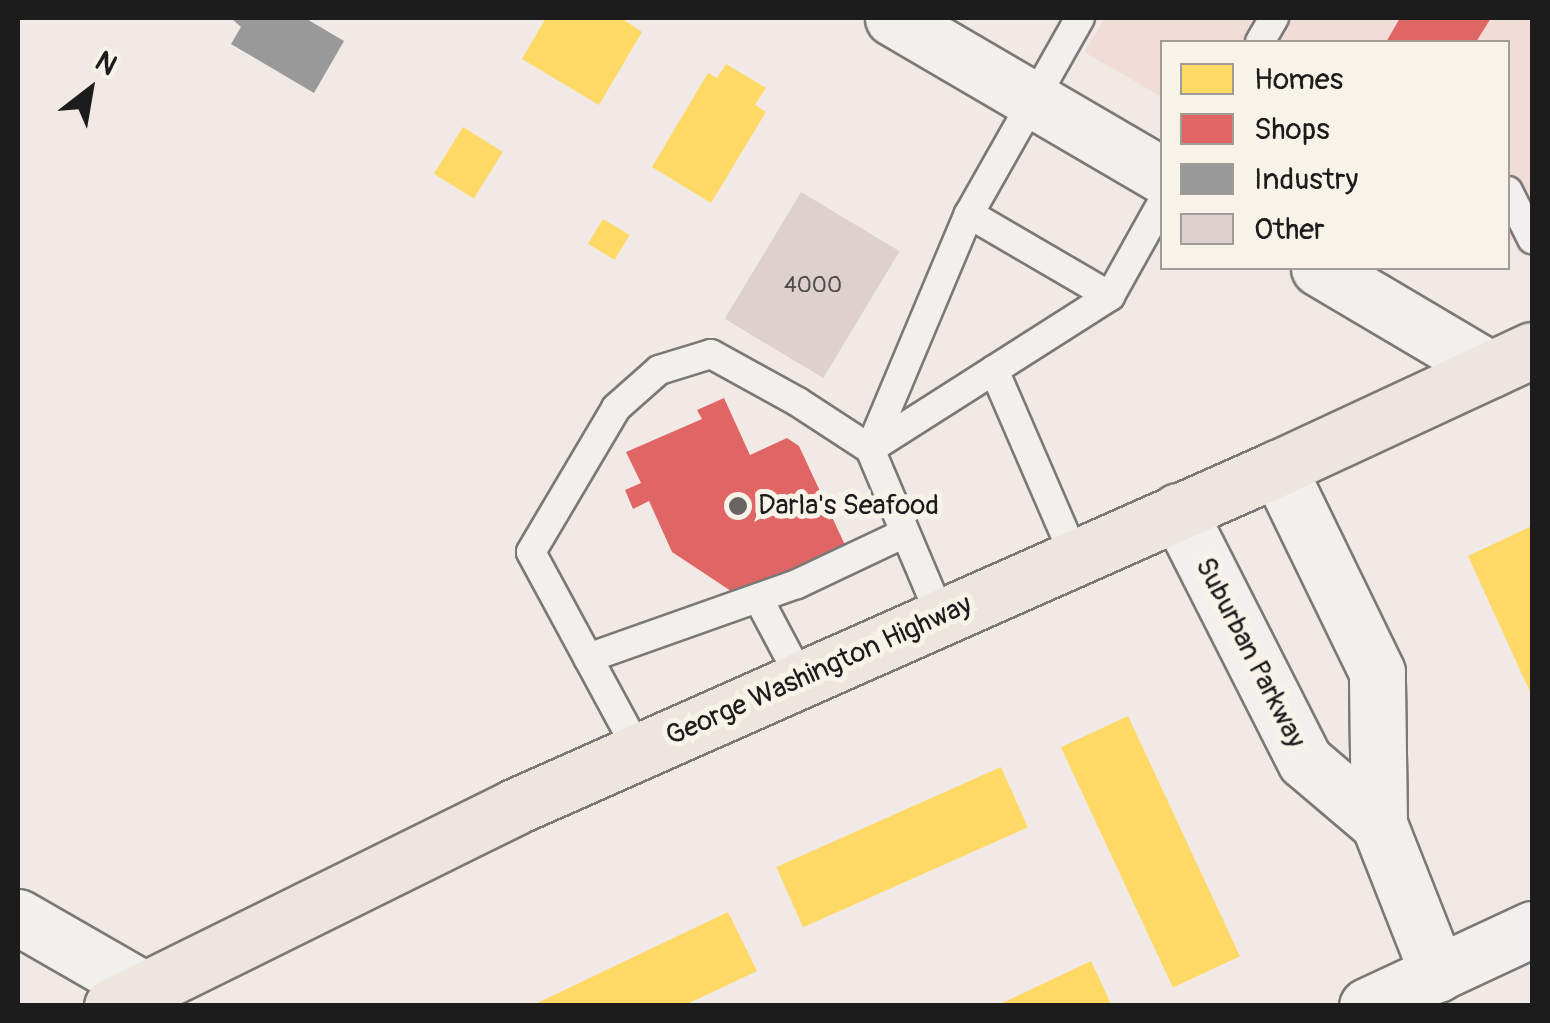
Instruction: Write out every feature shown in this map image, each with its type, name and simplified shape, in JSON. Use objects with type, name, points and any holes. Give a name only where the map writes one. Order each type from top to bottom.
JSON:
[{"type":"main road","name":"George Washington Highway","points":[[128,997],[514,807],[1278,468],[1511,359]]},
{"type":"street","points":[[893,18],[1160,174]]},
{"type":"street","points":[[1349,275],[1511,359]]},
{"type":"street","name":"Suburban Parkway","points":[[1278,468],[1377,672],[1379,824],[1438,974]]},
{"type":"street","name":"Suburban Parkway","points":[[1178,511],[1305,761],[1379,824]]},
{"type":"street","points":[[18,917],[128,997]]},
{"type":"street","points":[[1366,1006],[1532,930]]},
{"type":"lane","points":[[870,449],[969,214],[1031,98],[1080,18]]},
{"type":"lane","points":[[1261,40],[1274,18]]},
{"type":"lane","points":[[1510,195],[1532,239]]},
{"type":"lane","points":[[870,449],[1110,296],[1160,207]]},
{"type":"lane","points":[[969,214],[1110,296]]},
{"type":"lane","points":[[639,752],[531,552],[616,408],[659,370],[711,354],[798,402],[870,449],[940,617]]},
{"type":"lane","points":[[994,370],[1076,556]]},
{"type":"lane","points":[[588,658],[758,598],[905,532]]},
{"type":"lane","points":[[758,598],[801,679]]},
{"type":"shaded area","points":[[1105,18],[1532,18],[1532,230],[1510,241],[1510,40],[1160,40],[1160,96],[1084,52]]},
{"type":"building: Homes","points":[[546,18],[621,18],[642,32],[599,105],[522,59]]},
{"type":"building: Homes","points":[[726,64],[766,88],[755,105],[766,112],[711,203],[652,167],[708,73],[717,78]]},
{"type":"building: Homes","points":[[463,127],[503,152],[474,199],[434,174]]},
{"type":"building: Homes","points":[[603,219],[630,235],[615,260],[588,244]]},
{"type":"building: Homes","points":[[1532,526],[1532,696],[1468,556]]},
{"type":"building: Homes","points":[[1128,716],[1240,956],[1173,987],[1061,747]]},
{"type":"building: Homes","points":[[1001,767],[1028,827],[803,927],[776,867]]},
{"type":"building: Homes","points":[[728,912],[757,971],[683,1006],[531,1006]]},
{"type":"building: Homes","points":[[1091,961],[1112,1006],[996,1006]]},
{"type":"building: Shops","points":[[1400,18],[1491,18],[1477,40],[1387,40]]},
{"type":"building: Shops","points":[[724,398],[750,455],[787,438],[799,446],[845,545],[737,595],[672,552],[649,501],[633,509],[625,490],[641,483],[626,452],[702,419],[697,410]]},
{"type":"building: Industry","points":[[231,18],[305,18],[344,41],[314,93],[231,44],[241,27]]},
{"type":"building: Other","points":[[801,192],[900,251],[823,378],[725,319]]},
{"type":"place","name":"Darla's Seafood","points":[[738,506]]}]
